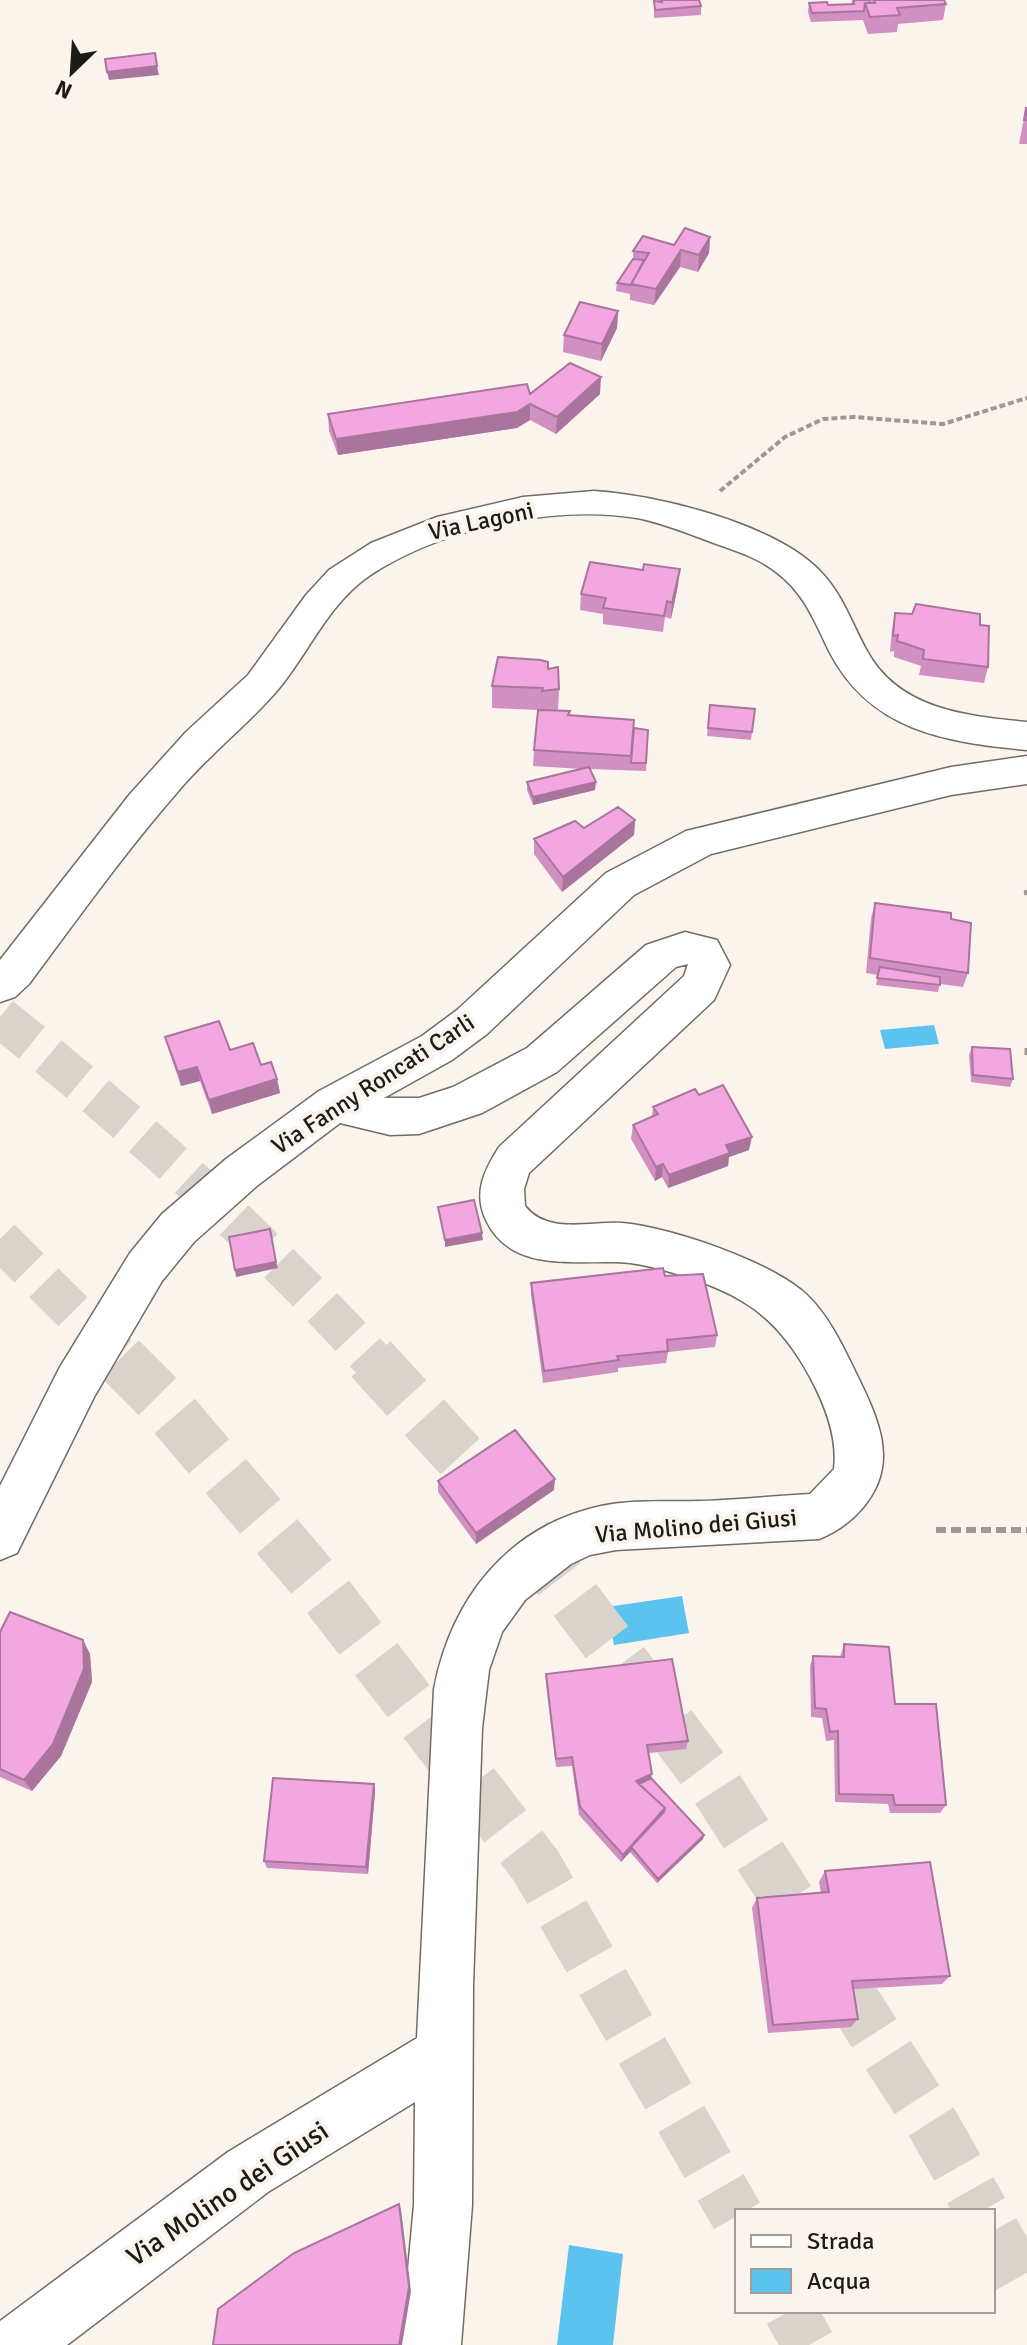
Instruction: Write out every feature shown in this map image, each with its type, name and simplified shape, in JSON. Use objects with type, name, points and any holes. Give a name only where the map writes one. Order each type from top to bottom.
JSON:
[{"type":"street","name":"Via Lagoni","points":[[0,985],[14,972],[94,867],[189,752],[269,675],[320,601],[357,568],[412,537],[443,525],[553,505],[629,505],[693,522],[780,557],[815,585],[833,614],[858,670],[868,683],[895,704],[956,728],[1027,736]]},
{"type":"street","name":"Via Fanny Roncati Carli","points":[[0,1537],[77,1382],[146,1267],[178,1228],[242,1172],[334,1104],[395,1073],[472,1022],[620,884],[700,842],[951,781],[1027,770]]},
{"type":"street","name":"Via Molino dei Giusi","points":[[334,1104],[390,1117],[419,1116],[457,1105],[542,1060],[661,956],[677,947],[692,945],[705,951],[710,961],[709,974],[699,988],[514,1160],[504,1174],[500,1190],[502,1207],[514,1226],[535,1239],[547,1242],[625,1243],[647,1248],[720,1270],[769,1293],[800,1319],[850,1408],[860,1453],[859,1467],[852,1484],[819,1516],[632,1526],[593,1531],[564,1542],[514,1577],[493,1601],[475,1633],[463,1669],[458,1707],[447,1911],[443,2205],[431,2345]]},
{"type":"street","name":"Via Molino dei Giusi","points":[[18,2345],[248,2172],[444,2053]]},
{"type":"path","points":[[693,522],[718,492],[810,423],[843,418],[932,425],[952,423],[1027,398]]},
{"type":"path","points":[[1027,1048],[1027,1055]]},
{"type":"path","points":[[936,1530],[1027,1530]]},
{"type":"water","points":[[934,1025],[939,1044],[885,1049],[880,1030]]},
{"type":"water","points":[[682,1596],[689,1633],[614,1645],[607,1607]]},
{"type":"water","points":[[569,2245],[623,2254],[613,2345],[557,2345]]},
{"type":"building","points":[[699,0],[701,6],[655,10],[654,1]]},
{"type":"building","points":[[854,0],[869,0],[870,3],[865,3],[864,11],[812,13],[809,3],[854,4]]},
{"type":"building","points":[[874,0],[944,0],[946,4],[897,8],[900,15],[870,17],[865,3],[875,3]]},
{"type":"building","points":[[155,53],[157,66],[107,72],[105,59]]},
{"type":"building","points":[[685,228],[710,237],[699,255],[681,250],[656,289],[631,284],[649,253],[633,251],[643,236],[674,245]]},
{"type":"building","points":[[633,259],[644,260],[631,285],[617,283]]},
{"type":"building","points":[[580,302],[618,311],[602,344],[564,335]]},
{"type":"building","points":[[570,363],[601,377],[557,417],[530,404],[517,412],[336,439],[328,414],[527,384],[530,394]]},
{"type":"building","points":[[590,562],[643,570],[644,564],[680,569],[672,603],[667,601],[664,616],[603,608],[606,598],[581,594]]},
{"type":"building","points":[[916,604],[980,614],[980,625],[989,626],[988,667],[923,659],[924,650],[897,641],[898,635],[893,636],[895,613],[912,614]]},
{"type":"building","points":[[498,657],[541,660],[548,662],[548,669],[558,667],[559,689],[542,691],[543,688],[492,686]]},
{"type":"building","points":[[710,705],[755,709],[752,732],[708,728]]},
{"type":"building","points":[[538,710],[634,720],[631,756],[534,750]]},
{"type":"building","points":[[634,728],[648,730],[646,763],[631,763]]},
{"type":"building","points":[[589,767],[596,782],[533,797],[527,782]]},
{"type":"building","points":[[618,807],[635,820],[563,877],[534,839],[575,821],[584,828]]},
{"type":"building","points":[[875,903],[951,913],[951,919],[971,923],[968,973],[870,958]]},
{"type":"building","points":[[880,967],[940,977],[940,985],[877,978]]},
{"type":"building","points":[[219,1021],[230,1050],[253,1043],[261,1065],[271,1062],[277,1079],[209,1100],[197,1067],[178,1072],[165,1037]]},
{"type":"building","points":[[972,1047],[1010,1049],[1013,1079],[973,1075]]},
{"type":"building","points":[[723,1085],[752,1137],[726,1145],[730,1153],[669,1175],[663,1164],[656,1167],[633,1125],[658,1114],[653,1107],[695,1089],[699,1095]]},
{"type":"building","points":[[474,1200],[482,1233],[445,1240],[438,1207]]},
{"type":"building","points":[[270,1229],[276,1262],[235,1270],[229,1237]]},
{"type":"building","points":[[663,1268],[665,1276],[703,1274],[717,1335],[667,1340],[668,1351],[617,1356],[619,1360],[544,1371],[531,1283]]},
{"type":"building","points":[[515,1430],[555,1479],[476,1533],[438,1481]]},
{"type":"building","points":[[10,1612],[83,1640],[84,1669],[53,1744],[24,1780],[0,1769],[0,1632]]},
{"type":"building","points":[[844,1644],[889,1647],[895,1704],[936,1704],[946,1805],[895,1805],[893,1795],[839,1794],[838,1731],[830,1732],[826,1709],[815,1708],[813,1656],[844,1657]]},
{"type":"building","points":[[672,1659],[688,1741],[647,1745],[652,1774],[636,1781],[665,1808],[623,1855],[580,1807],[572,1757],[556,1759],[546,1674]]},
{"type":"building","points":[[273,1778],[374,1784],[366,1867],[264,1861]]},
{"type":"building","points":[[651,1778],[704,1835],[658,1879],[631,1847],[664,1812],[665,1808],[639,1784]]},
{"type":"building","points":[[930,1862],[950,1976],[852,1981],[858,2019],[773,2025],[757,1898],[829,1892],[825,1871]]},
{"type":"building","points":[[399,2204],[409,2287],[399,2345],[213,2345],[218,2309],[294,2253]]},
{"type":"tunnel","points":[[0,1017],[98,1098],[240,1225],[373,1361]]},
{"type":"tunnel","points":[[0,1239],[161,1400],[322,1589],[536,1866],[735,2213]]},
{"type":"tunnel","points":[[371,1359],[498,1498],[714,1784],[932,2123],[981,2209]]},
{"type":"tunnel","points":[[995,2235],[1027,2291]]},
{"type":"tunnel","points":[[791,2313],[809,2345]]}]
